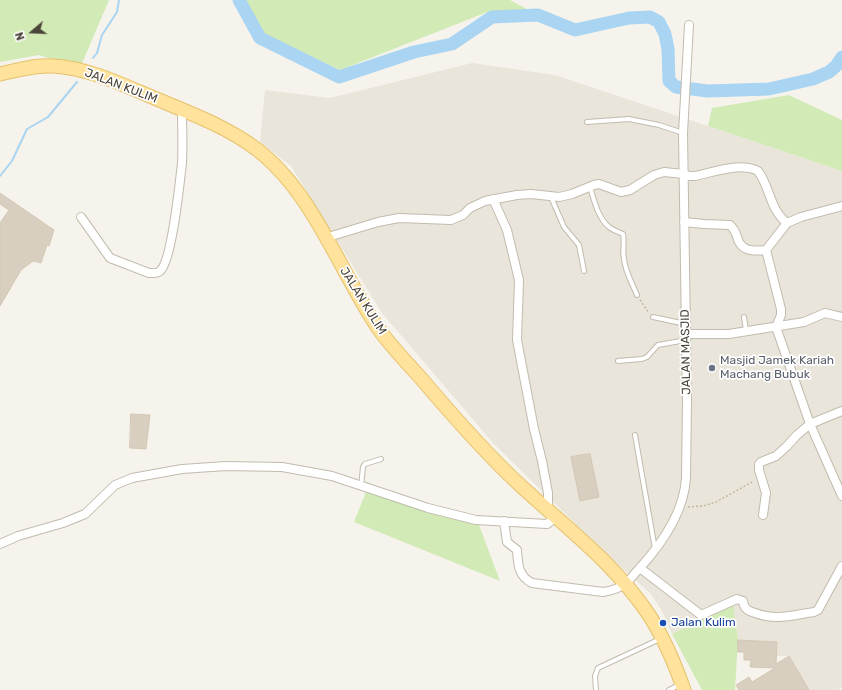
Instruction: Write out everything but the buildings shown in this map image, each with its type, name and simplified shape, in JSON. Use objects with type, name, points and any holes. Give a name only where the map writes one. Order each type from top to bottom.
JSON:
[{"type":"main road","name":"JALAN KULIM","points":[[0,74],[42,66],[53,66],[77,69],[101,76],[216,125],[245,141],[276,165],[304,201],[356,294],[380,330],[465,429],[495,461],[595,552],[625,584],[648,613],[662,638],[683,687]]},
{"type":"street","name":"JALAN MASJID","points":[[625,584],[655,552],[670,528],[680,507],[685,489],[687,400],[683,133],[688,25]]},
{"type":"street","points":[[81,217],[110,258],[149,273],[155,274],[161,271],[171,242],[174,225],[182,163],[182,110]]},
{"type":"street","points":[[326,238],[378,222],[399,218],[410,217],[451,220],[463,215],[470,208],[493,199],[531,194],[559,197],[599,184],[621,192],[630,190],[654,175],[664,172],[694,176],[740,168],[752,168],[758,171],[779,215],[787,223]]},
{"type":"street","points":[[0,544],[18,536],[63,523],[85,514],[115,484],[132,478],[182,469],[226,466],[282,467],[332,476],[361,487],[428,508],[476,520],[547,524],[552,513],[542,461],[532,422],[517,340],[519,280],[507,230],[493,199]]},
{"type":"street","points":[[684,222],[730,225],[737,233],[739,242],[746,248],[756,252],[766,250],[787,223],[801,217],[842,206]]},
{"type":"street","points":[[766,250],[781,309],[781,316],[776,327],[810,424],[842,496]]},
{"type":"street","points":[[686,337],[729,334],[776,327],[804,322],[825,313],[842,317]]},
{"type":"street","points":[[763,515],[766,493],[759,470],[759,464],[776,456],[810,424],[842,411]]},
{"type":"street","points":[[504,522],[507,542],[517,550],[518,566],[526,580],[532,583],[603,592],[610,591],[625,584]]},
{"type":"street","points":[[640,568],[701,616],[737,599],[743,601],[744,606],[748,610],[766,617],[775,618],[814,612],[818,610],[842,566]]},
{"type":"lane","points":[[587,122],[629,119],[659,125],[683,133]]},
{"type":"lane","points":[[590,187],[603,221],[610,228],[623,234],[625,242],[622,249],[624,262],[637,295]]},
{"type":"lane","points":[[551,196],[564,227],[579,245],[584,271]]},
{"type":"lane","points":[[744,317],[746,332]]},
{"type":"lane","points":[[653,318],[686,324]]},
{"type":"lane","points":[[618,361],[642,359],[647,357],[658,345],[686,337]]},
{"type":"lane","points":[[635,435],[655,552]]},
{"type":"lane","points":[[361,487],[363,467],[366,464],[381,459]]},
{"type":"lane","points":[[596,690],[595,676],[598,668],[662,638]]},
{"type":"lane","points":[[669,690],[683,687]]},
{"type":"path","points":[[637,295],[653,318]]},
{"type":"path","points":[[680,507],[703,506],[716,502],[761,478]]},
{"type":"shaded area","points":[[472,63],[555,75],[842,171],[842,687],[839,690],[809,690],[789,656],[776,656],[777,642],[738,640],[733,603],[672,634],[662,611],[651,594],[603,551],[494,444],[382,313],[291,166],[260,142],[265,90],[330,98]]},
{"type":"green space","points":[[0,0],[109,0],[80,68],[39,55],[0,62]]},
{"type":"green space","points":[[244,0],[510,0],[538,15],[490,11],[340,70],[264,34]]},
{"type":"green space","points":[[789,95],[842,120],[842,171],[708,126],[712,108]]},
{"type":"green space","points":[[366,492],[479,525],[500,581],[354,522]]},
{"type":"green space","points":[[733,603],[738,640],[735,690],[702,690],[672,634]]},
{"type":"waterway","points":[[93,58],[97,53],[102,35],[117,12],[119,0]]},
{"type":"waterway","points":[[239,0],[260,38],[339,77],[414,52],[452,44],[492,17],[538,15],[575,30],[629,18],[650,17],[659,22],[665,34],[668,49],[669,81],[676,87],[708,91],[769,89],[813,79],[829,72],[836,66],[842,57]]},
{"type":"waterway","points":[[0,176],[12,161],[27,129],[48,117],[77,82]]},
{"type":"place","name":"Masjid Jamek Kariah Machang Bubuk","points":[[712,368]]},
{"type":"place","name":"Jalan Kulim","points":[[663,623]]}]
